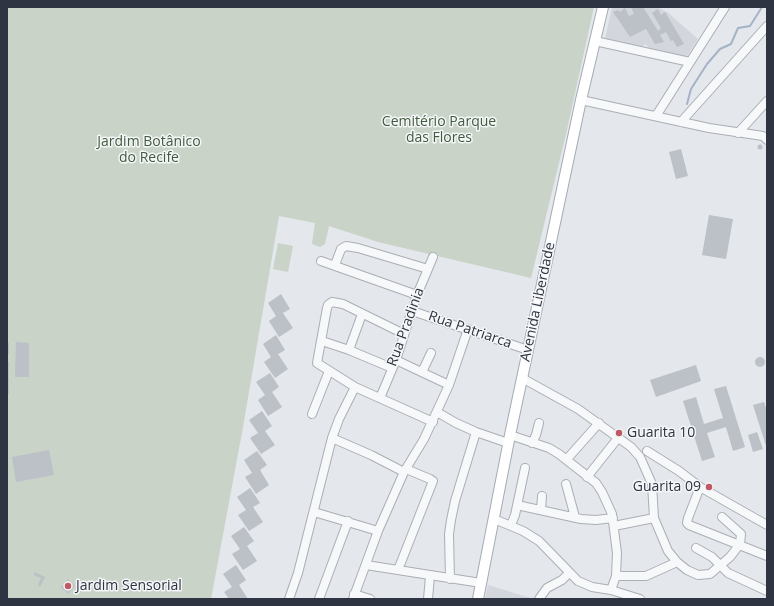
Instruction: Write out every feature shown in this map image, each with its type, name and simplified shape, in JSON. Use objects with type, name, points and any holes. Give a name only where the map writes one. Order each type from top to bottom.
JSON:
[{"type":"main road","name":"Avenida Liberdade","points":[[478,599],[509,439],[581,100],[603,7]]},
{"type":"street","points":[[656,116],[725,7]]},
{"type":"street","points":[[681,122],[767,26]]},
{"type":"street","points":[[595,41],[690,62]]},
{"type":"street","points":[[581,100],[681,122],[738,133],[766,136]]},
{"type":"street","points":[[738,133],[767,101]]},
{"type":"street","points":[[335,265],[343,247],[351,246],[428,269]]},
{"type":"street","name":"Rua Pradinia","points":[[380,398],[396,360],[417,295],[433,257]]},
{"type":"street","points":[[321,261],[417,295]]},
{"type":"street","points":[[404,334],[336,302],[332,302],[328,305],[317,363],[355,387],[433,422]]},
{"type":"street","name":"Rua Patriarca","points":[[412,311],[528,350]]},
{"type":"street","points":[[349,350],[362,314]]},
{"type":"street","points":[[370,599],[353,597],[378,531],[406,471],[433,422],[449,385],[468,329]]},
{"type":"street","points":[[322,341],[349,350],[392,368]]},
{"type":"street","points":[[422,372],[431,353]]},
{"type":"street","points":[[396,360],[449,385]]},
{"type":"street","points":[[312,414],[329,371]]},
{"type":"street","points":[[522,378],[599,423],[631,447],[640,457],[652,484],[654,518],[668,551],[677,562],[687,570],[698,575],[710,574],[730,557],[740,544],[741,534],[722,517]]},
{"type":"street","points":[[289,599],[298,573],[332,438],[339,419],[355,387]]},
{"type":"street","points":[[437,412],[476,432],[532,443],[549,448],[567,459],[596,483],[608,504],[613,522],[617,553],[616,576],[611,590]]},
{"type":"street","points":[[532,443],[539,423]]},
{"type":"street","points":[[567,459],[599,423]]},
{"type":"street","points":[[450,579],[449,541],[451,520],[476,432]]},
{"type":"street","points":[[332,438],[406,471],[432,480],[431,487],[398,570]]},
{"type":"street","points":[[587,477],[618,438]]},
{"type":"street","points":[[647,451],[679,471],[700,487],[767,525]]},
{"type":"street","points":[[511,525],[525,468]]},
{"type":"street","points":[[566,484],[575,517]]},
{"type":"street","points":[[700,487],[694,500],[688,523],[692,527],[740,544],[767,556]]},
{"type":"street","points":[[541,510],[542,496]]},
{"type":"street","points":[[517,505],[575,517],[613,522],[654,518]]},
{"type":"street","points":[[314,512],[378,531]]},
{"type":"street","points":[[494,519],[511,525],[539,541],[578,581],[592,587],[611,590],[640,599]]},
{"type":"street","points":[[319,599],[348,521]]},
{"type":"street","points":[[696,548],[712,557],[728,573],[767,591]]},
{"type":"street","points":[[616,576],[646,576],[677,562]]},
{"type":"street","points":[[366,565],[481,583]]},
{"type":"street","points":[[539,599],[547,588],[562,580],[570,573]]},
{"type":"street","points":[[428,599],[430,576]]},
{"type":"shaded area","points":[[612,7],[657,7],[667,12],[698,39],[685,59],[650,50],[646,44],[640,48],[605,39]]},
{"type":"shaded area","points":[[488,585],[534,599],[485,599]]},
{"type":"green space","name":"Jardim Botânico do Recife","points":[[7,7],[594,7],[566,134],[531,278],[378,242],[329,226],[325,244],[320,247],[312,244],[315,223],[279,216],[243,427],[211,599],[7,599]]},
{"type":"green space","points":[[278,243],[293,246],[288,272],[273,269]]},
{"type":"building","points":[[631,7],[643,7],[658,31],[661,28],[652,13],[658,9],[661,15],[665,12],[684,44],[677,47],[673,40],[671,41],[666,32],[660,35],[664,42],[655,44],[646,29],[630,37],[613,12],[618,10],[620,12],[625,8],[629,16],[634,14]]},
{"type":"building","points":[[760,144],[763,147],[760,150],[757,147]]},
{"type":"building","points":[[681,149],[688,176],[676,179],[669,152]]},
{"type":"building","points":[[709,215],[733,219],[726,259],[702,255]]},
{"type":"building","points":[[281,294],[290,309],[283,313],[293,328],[279,337],[269,321],[276,316],[268,303]]},
{"type":"building","points":[[276,335],[285,350],[278,354],[288,369],[275,378],[264,362],[271,357],[263,344]]},
{"type":"building","points":[[16,342],[29,343],[29,377],[15,377]]},
{"type":"building","points":[[7,343],[9,343],[9,354],[7,354]]},
{"type":"building","points":[[758,357],[762,357],[764,358],[764,366],[758,367],[755,364],[755,360]]},
{"type":"building","points":[[7,362],[9,362],[9,394],[7,394]]},
{"type":"building","points":[[696,365],[701,381],[656,397],[650,380]]},
{"type":"building","points":[[270,373],[279,387],[272,392],[282,407],[268,416],[258,400],[265,395],[256,382]]},
{"type":"building","points":[[726,386],[745,447],[733,451],[726,427],[707,433],[715,457],[702,461],[683,401],[696,397],[704,424],[723,418],[714,389]]},
{"type":"building","points":[[764,402],[767,411],[767,449],[753,405]]},
{"type":"building","points":[[262,411],[272,426],[265,431],[275,445],[261,454],[250,438],[258,433],[249,420]]},
{"type":"building","points":[[757,432],[763,449],[753,452],[748,435]]},
{"type":"building","points":[[49,450],[54,475],[16,482],[12,457]]},
{"type":"building","points":[[257,451],[267,465],[260,470],[269,485],[256,494],[245,477],[252,473],[244,460]]},
{"type":"building","points":[[250,488],[260,503],[253,507],[263,522],[249,531],[238,515],[246,510],[237,497]]},
{"type":"building","points":[[244,527],[254,541],[247,546],[257,561],[243,570],[232,554],[240,549],[231,536]]},
{"type":"building","points":[[236,565],[246,580],[239,585],[248,599],[229,599],[224,592],[232,587],[223,574]]},
{"type":"building","points":[[34,572],[45,577],[40,587],[38,584],[41,578],[34,575]]},
{"type":"building","name":"Jardim Sensorial","points":[[68,579],[75,586],[68,594],[61,587]]},
{"type":"building","points":[[110,582],[112,586],[107,589],[105,585]]},
{"type":"waterway","points":[[687,104],[691,89],[707,64],[720,49],[731,44],[738,28],[750,26],[762,7]]},
{"type":"place","name":"Guarita 10","points":[[619,433]]},
{"type":"place","name":"Guarita 09","points":[[709,487]]},
{"type":"place","name":"Jardim Sensorial","points":[[68,586]]},
{"type":"park label","name":"Cemitério Parque das Flores","points":[[439,130]]}]
